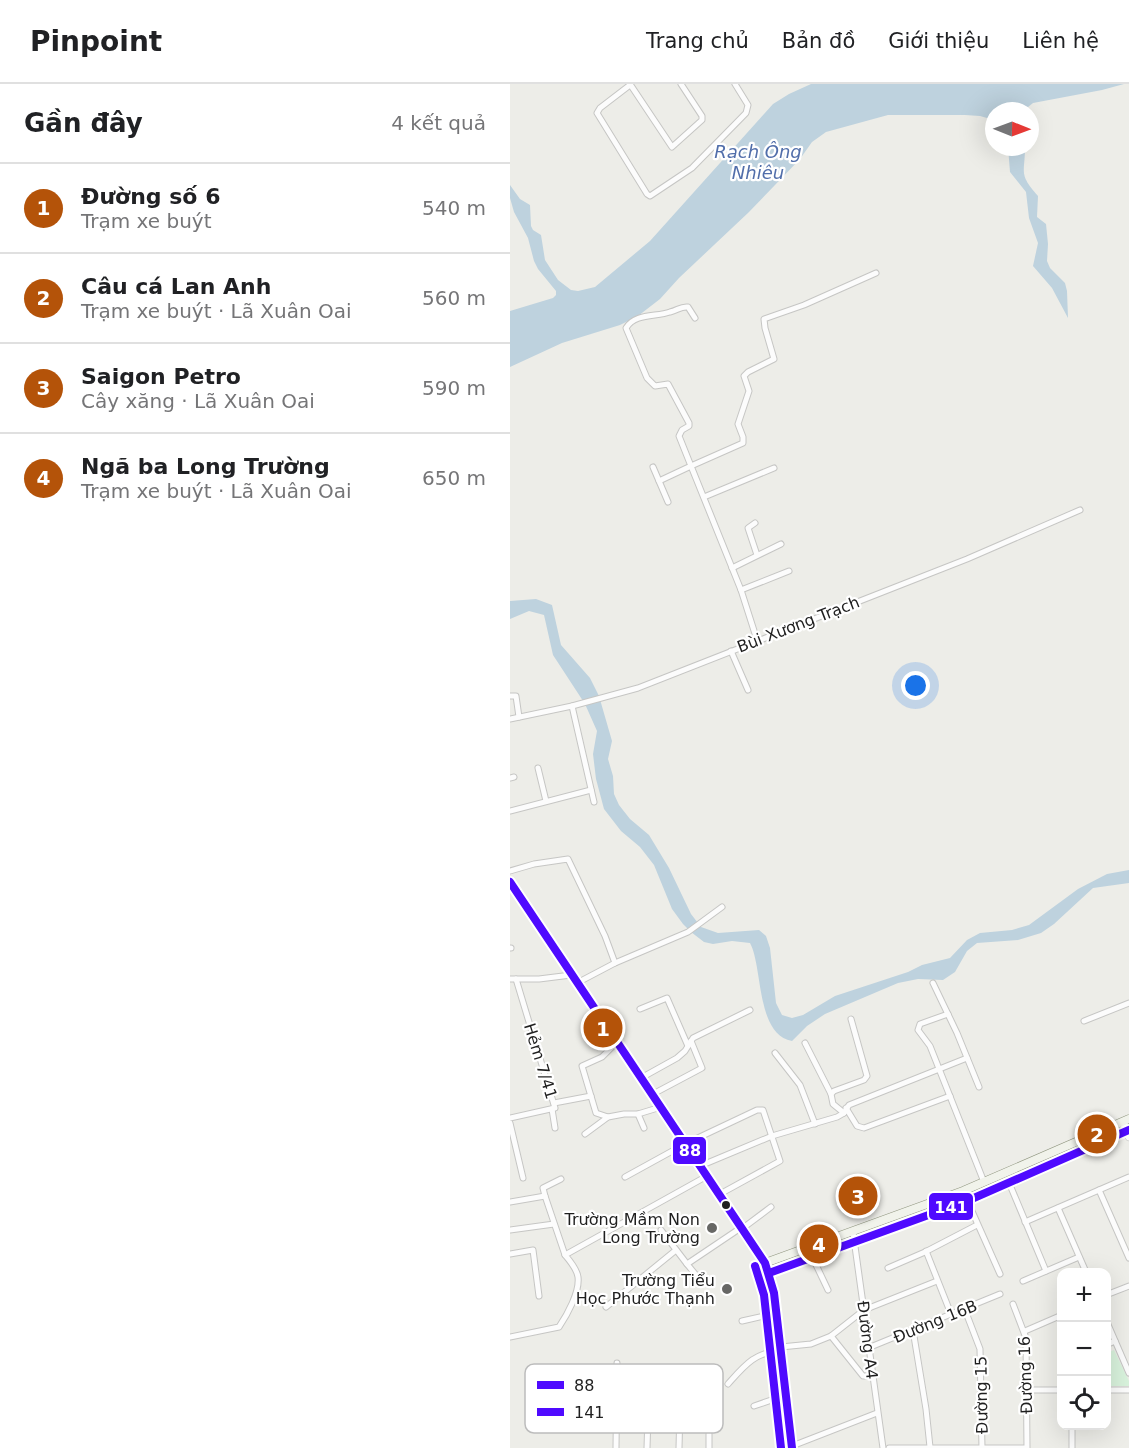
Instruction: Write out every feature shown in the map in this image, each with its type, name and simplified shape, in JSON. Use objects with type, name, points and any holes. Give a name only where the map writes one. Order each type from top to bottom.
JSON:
[{"type":"main road","points":[[510,882],[765,1263],[777,1313],[792,1447]]},
{"type":"main road","points":[[765,1263],[963,1191],[1126,1121]]},
{"type":"street","points":[[681,84],[702,116],[702,120],[672,147],[630,85],[600,108],[597,113],[650,196],[692,168],[746,113],[748,105],[735,84]]},
{"type":"street","points":[[659,481],[743,443],[738,424],[749,391],[744,376],[774,359],[765,328],[765,319],[876,273]]},
{"type":"street","points":[[694,318],[688,308],[681,307],[667,313],[648,315],[630,323],[626,328],[647,378],[654,386],[668,384],[689,423],[679,436],[741,590],[757,640]]},
{"type":"street","points":[[653,466],[668,501]]},
{"type":"street","points":[[704,496],[774,468]]},
{"type":"street","name":"Bùi Xương Trạch","points":[[510,719],[576,705],[638,688],[967,559],[1080,510]]},
{"type":"street","points":[[755,523],[748,528],[757,555]]},
{"type":"street","points":[[732,568],[781,544]]},
{"type":"street","points":[[741,590],[789,572]]},
{"type":"street","points":[[731,651],[748,690]]},
{"type":"street","points":[[510,696],[516,696],[519,717]]},
{"type":"street","points":[[576,705],[594,802]]},
{"type":"street","points":[[538,768],[546,801]]},
{"type":"street","points":[[510,811],[591,790]]},
{"type":"street","points":[[510,871],[534,864],[568,859],[605,936],[615,963]]},
{"type":"street","points":[[577,983],[615,963],[686,933],[722,907]]},
{"type":"street","points":[[513,979],[572,975]]},
{"type":"street","name":"Hẻm 7/41","points":[[513,979],[554,1107],[555,1128]]},
{"type":"street","points":[[933,983],[979,1087]]},
{"type":"street","points":[[640,1009],[667,998],[702,1068],[653,1094]]},
{"type":"street","points":[[1084,1022],[1129,1003]]},
{"type":"street","points":[[641,1078],[677,1058],[693,1038],[750,1010]]},
{"type":"street","points":[[948,1014],[920,1024],[919,1032],[930,1046],[940,1069],[984,1182]]},
{"type":"street","points":[[831,1094],[864,1080],[867,1076],[851,1019]]},
{"type":"street","points":[[608,1117],[596,1113],[582,1066],[602,1057],[617,1042]]},
{"type":"street","points":[[805,1043],[831,1094],[833,1104],[845,1111],[857,1126],[864,1128],[950,1095]]},
{"type":"street","points":[[776,1053],[800,1085],[814,1124]]},
{"type":"street","points":[[700,1166],[772,1136],[837,1118],[849,1105],[967,1058]]},
{"type":"street","points":[[510,1118],[591,1096]]},
{"type":"street","points":[[585,1134],[608,1117],[638,1114],[661,1107]]},
{"type":"street","points":[[626,1177],[685,1144],[757,1110],[763,1110],[780,1158],[779,1162],[720,1194]]},
{"type":"street","points":[[638,1114],[644,1128]]},
{"type":"street","points":[[1126,1121],[1129,1137]]},
{"type":"street","points":[[510,1123],[523,1178]]},
{"type":"street","points":[[565,1255],[707,1176]]},
{"type":"street","points":[[1025,1222],[1129,1177]]},
{"type":"street","points":[[510,1337],[559,1327],[576,1291],[578,1277],[574,1266],[565,1255],[543,1188],[561,1179]]},
{"type":"street","points":[[1010,1185],[1046,1271]]},
{"type":"street","points":[[1099,1190],[1129,1258]]},
{"type":"street","points":[[963,1191],[1000,1274]]},
{"type":"street","points":[[510,1202],[545,1196]]},
{"type":"street","points":[[687,1264],[771,1207]]},
{"type":"street","points":[[1058,1208],[1084,1268]]},
{"type":"street","points":[[510,1230],[554,1224]]},
{"type":"street","points":[[888,1268],[977,1225]]},
{"type":"street","points":[[661,1230],[696,1275]]},
{"type":"street","name":"Đường A4","points":[[853,1232],[883,1448]]},
{"type":"street","points":[[808,1248],[828,1290]]},
{"type":"street","points":[[510,1254],[533,1250],[539,1296]]},
{"type":"street","points":[[606,1307],[676,1250]]},
{"type":"street","points":[[926,1251],[951,1314]]},
{"type":"street","points":[[1023,1281],[1079,1257]]},
{"type":"street","points":[[728,1384],[751,1360],[768,1351],[811,1344],[831,1336],[864,1310],[937,1281]]},
{"type":"street","points":[[1111,1294],[1129,1286]]},
{"type":"street","name":"Đường 16B","points":[[868,1348],[1000,1294]]},
{"type":"street","name":"Đường 16","points":[[1013,1304],[1025,1331],[1027,1448]]},
{"type":"street","name":"Đường 15","points":[[965,1310],[980,1349],[982,1448]]},
{"type":"street","points":[[742,1321],[777,1313]]},
{"type":"street","points":[[1025,1331],[1057,1317]]},
{"type":"street","points":[[1108,1322],[1129,1372]]},
{"type":"street","points":[[913,1330],[930,1447]]},
{"type":"street","points":[[831,1336],[863,1376],[873,1376]]},
{"type":"street","points":[[1111,1343],[1115,1341]]},
{"type":"street","points":[[1026,1390],[1057,1390]]},
{"type":"street","points":[[1111,1390],[1129,1390]]},
{"type":"street","points":[[754,1406],[786,1395]]},
{"type":"street","points":[[792,1447],[877,1413]]},
{"type":"street","points":[[1072,1430],[1072,1448]]},
{"type":"street","points":[[616,1433],[616,1448]]},
{"type":"street","points":[[647,1433],[647,1448]]},
{"type":"street","points":[[679,1433],[679,1448]]},
{"type":"street","points":[[709,1434],[709,1448]]},
{"type":"street","points":[[889,1448],[1027,1448]]},
{"type":"green space","points":[[1114,1350],[1129,1381],[1129,1386],[1111,1386],[1111,1351]]},
{"type":"water","name":"Rạch Ông Nhiêu","points":[[811,84],[1124,84],[1038,102],[985,102],[985,117],[965,115],[888,115],[826,132],[812,142],[800,159],[749,212],[660,299],[638,316],[620,325],[562,343],[510,367],[510,311],[553,298],[556,291],[534,261],[528,238],[514,212],[510,198],[510,185],[520,199],[530,205],[531,226],[541,235],[545,260],[558,280],[571,290],[578,291],[595,287],[650,241],[773,104]]},
{"type":"water","points":[[1009,156],[1025,156],[1025,178],[1038,196],[1037,217],[1046,224],[1047,261],[1050,268],[1065,283],[1068,318],[1052,288],[1033,266],[1038,243],[1029,218],[1026,192],[1010,172]]},
{"type":"water","points":[[536,599],[552,605],[561,645],[590,678],[599,696],[612,741],[608,759],[613,776],[614,794],[619,805],[630,819],[649,835],[669,868],[691,914],[701,927],[718,933],[759,930],[766,936],[770,948],[776,1003],[782,1015],[792,1018],[803,1015],[835,996],[908,972],[922,965],[950,958],[967,940],[980,933],[1012,930],[1029,925],[1078,889],[1107,874],[1129,870],[1129,883],[1093,888],[1041,933],[1018,940],[977,943],[967,951],[955,972],[943,980],[918,979],[898,983],[825,1014],[807,1026],[792,1041],[780,1036],[772,1027],[766,1014],[750,943],[732,941],[713,944],[704,942],[691,932],[672,909],[654,865],[640,847],[621,831],[604,809],[596,779],[593,754],[597,731],[585,704],[553,655],[544,615],[529,611],[510,619],[510,601]]},
{"type":"transit line","name":"88","points":[[510,882],[765,1263],[774,1293],[792,1448]]},
{"type":"transit line","name":"141","points":[[769,1273],[967,1201],[1129,1130]]},
{"type":"transit line","name":"141","points":[[755,1266],[764,1295],[781,1448]]},
{"type":"place","name":"Đường số 6","points":[[603,1028]]},
{"type":"place","name":"Câu cá Lan Anh","points":[[1097,1134]]},
{"type":"place","name":"Saigon Petro","points":[[858,1196]]},
{"type":"place","name":"Trường Mầm Non Long Trường","points":[[712,1228]]},
{"type":"place","name":"Ngã ba Long Trường","points":[[819,1244]]},
{"type":"place","name":"Trường Tiểu Học Phước Thạnh","points":[[727,1289]]}]
